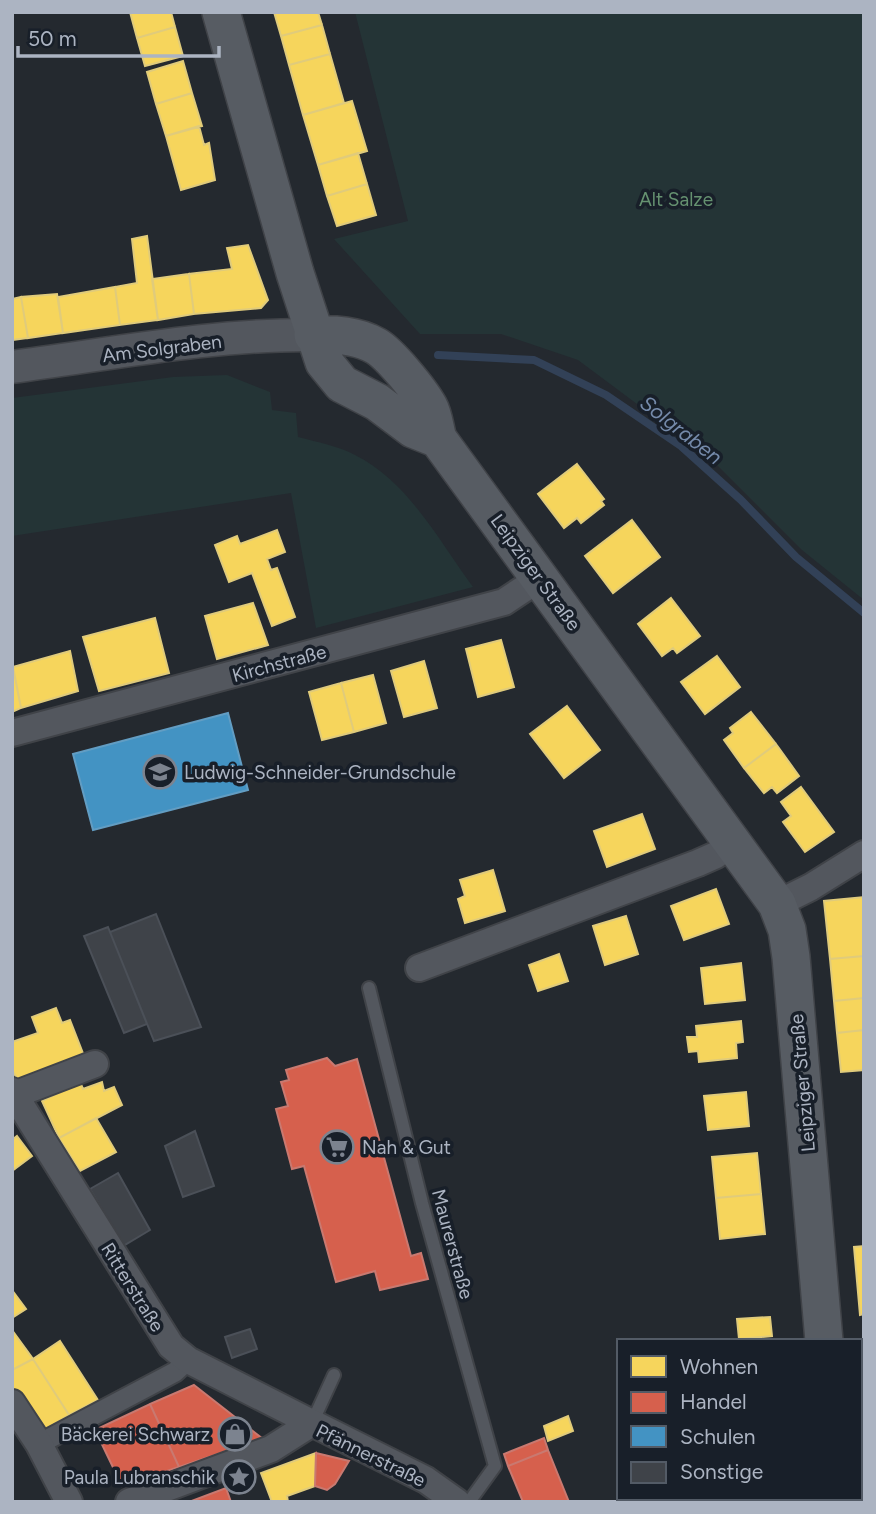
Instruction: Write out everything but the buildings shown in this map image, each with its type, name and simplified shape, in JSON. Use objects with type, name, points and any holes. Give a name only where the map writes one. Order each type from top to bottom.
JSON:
[{"type":"main road","name":"Leipziger Straße","points":[[221,12],[313,335],[324,362],[342,384],[377,402],[413,429],[438,439]]},
{"type":"main road","name":"Leipziger Straße","points":[[313,335],[356,338],[379,347],[430,408],[438,439],[734,840],[777,904],[787,930],[791,957],[824,1339]]},
{"type":"street","name":"Am Solgraben","points":[[12,367],[277,335],[313,335]]},
{"type":"street","name":"Kirchstraße","points":[[12,733],[504,602],[540,578]]},
{"type":"street","points":[[419,968],[698,863],[716,855],[734,840]]},
{"type":"street","points":[[777,904],[864,854]]},
{"type":"street","points":[[13,1093],[94,1065]]},
{"type":"street","name":"Ritterstraße","points":[[13,1093],[158,1329],[188,1360],[312,1423]]},
{"type":"street","points":[[39,1444],[175,1372],[188,1360]]},
{"type":"street","points":[[12,1403],[39,1444],[69,1502]]},
{"type":"street","name":"Pfännerstraße","points":[[129,1502],[271,1449],[312,1423],[426,1480],[457,1502]]},
{"type":"lane","name":"Maurerstraße","points":[[369,988],[422,1203],[495,1465],[469,1502]]},
{"type":"lane","points":[[312,1423],[334,1375]]},
{"type":"green space","name":"Alt Salze","points":[[355,12],[864,12],[864,600],[802,550],[712,460],[578,360],[501,334],[420,334],[334,239],[408,221]]},
{"type":"green space","points":[[227,375],[270,392],[272,410],[296,413],[298,437],[348,452],[374,466],[391,480],[421,514],[473,587],[316,628],[291,493],[12,536],[12,398],[173,377]]},
{"type":"green space","points":[[723,1500],[796,1502],[725,1502]]},
{"type":"waterway","name":"Solgraben","points":[[438,355],[534,360],[606,395],[681,446],[741,500],[796,557],[864,613]]},
{"type":"place","name":"Ludwig-Schneider-Grundschule","points":[[160,772]]},
{"type":"place","name":"Nah & Gut","points":[[337,1147]]},
{"type":"place","name":"Bäckerei Schwarz","points":[[235,1434]]},
{"type":"place","name":"Paula Lubranschik","points":[[239,1477]]}]
